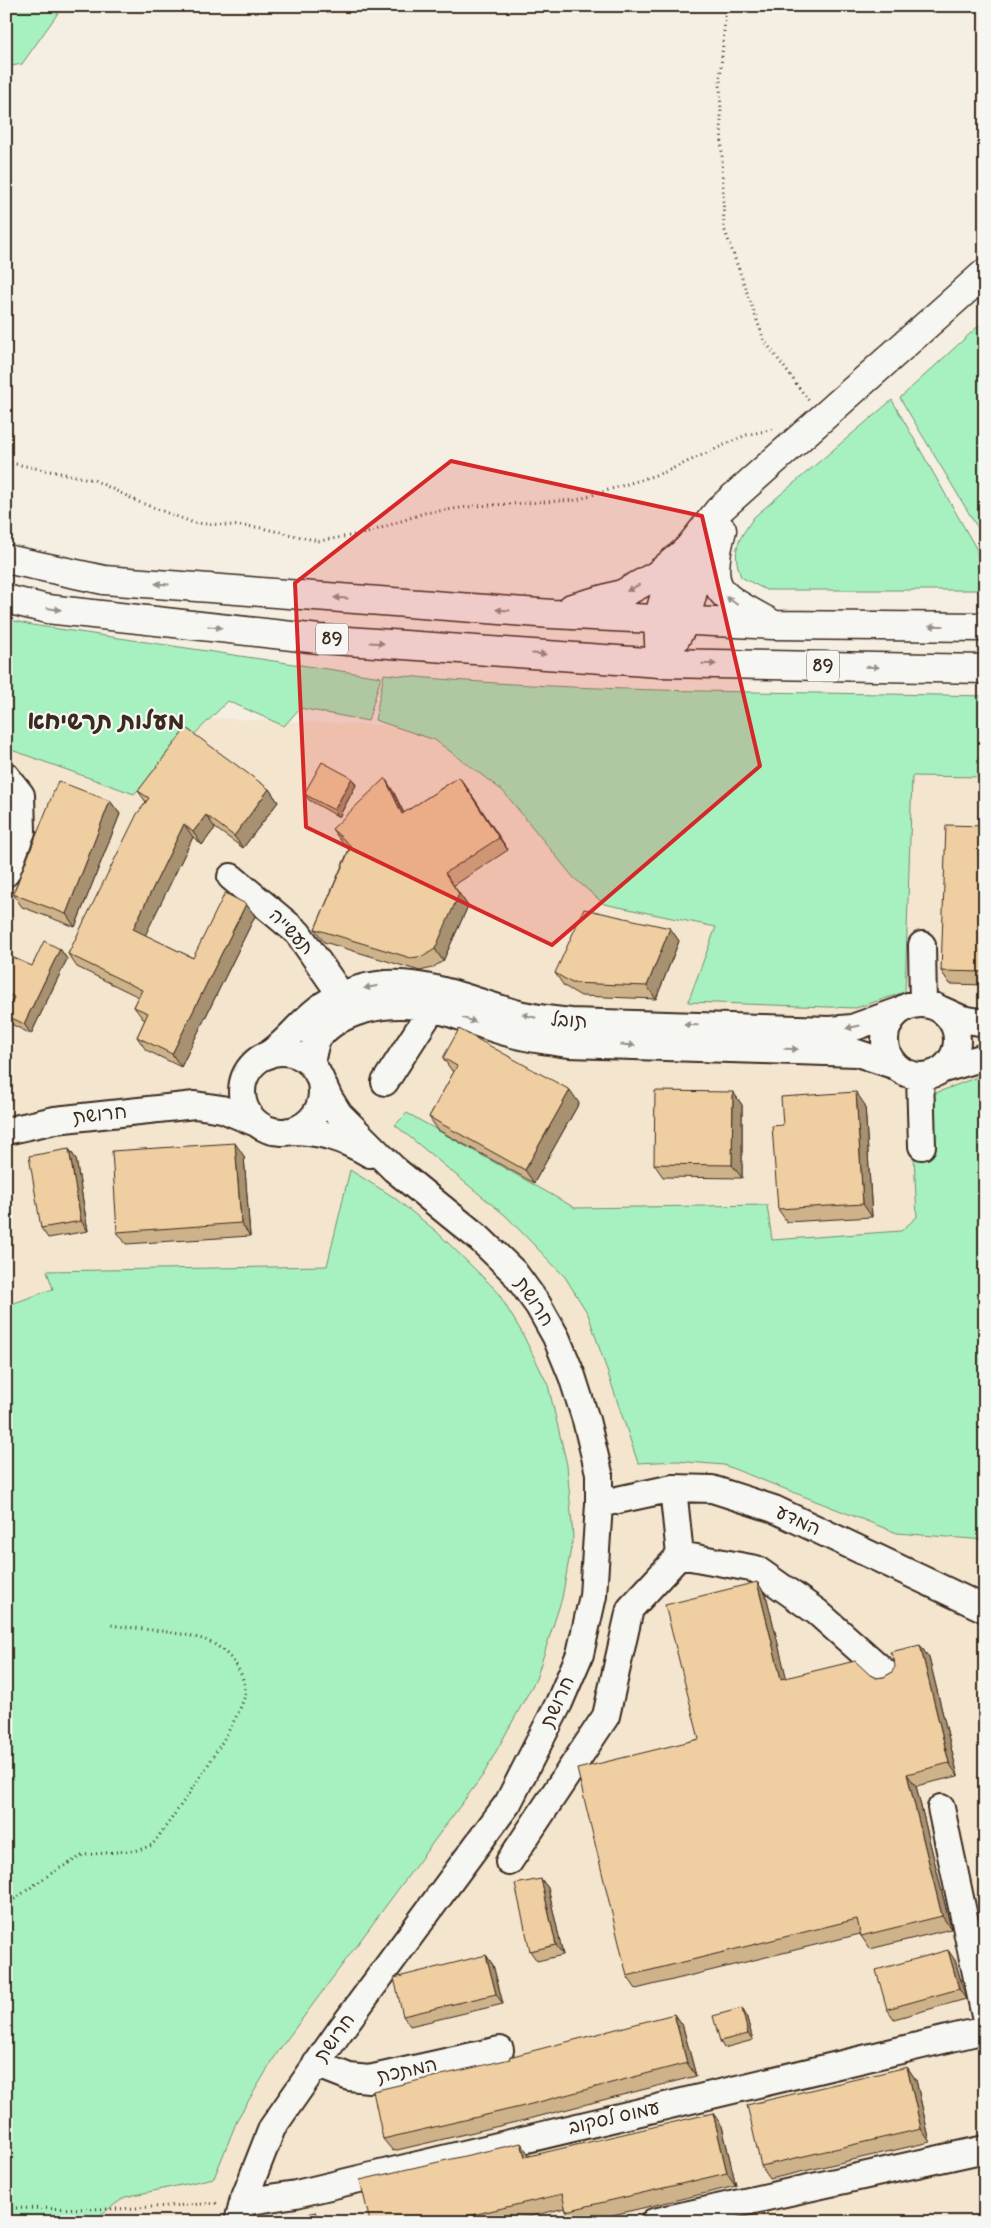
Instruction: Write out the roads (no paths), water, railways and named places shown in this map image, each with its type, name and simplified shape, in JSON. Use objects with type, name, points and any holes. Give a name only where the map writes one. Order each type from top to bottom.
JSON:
[{"type":"main road","points":[[660,663],[658,620],[668,582],[687,550],[719,510],[985,273]]},
{"type":"main road","points":[[660,663],[685,622],[697,576],[722,530],[768,466]]},
{"type":"main road","points":[[722,530],[715,553],[714,574],[720,590],[730,601],[774,626]]},
{"type":"main road","points":[[552,614],[622,594],[657,575],[687,550]]},
{"type":"main road","name":"89","points":[[6,558],[104,580],[552,614],[774,626],[985,627]]},
{"type":"main road","name":"89","points":[[6,599],[47,608],[319,638],[660,663],[985,670]]},
{"type":"street","points":[[6,776],[21,796],[22,831],[6,873]]},
{"type":"street","name":"תעשייה","points":[[231,877],[298,933],[341,995]]},
{"type":"street","points":[[921,1008],[922,945]]},
{"type":"street","name":"תובל","points":[[257,1064],[280,1047],[304,1021],[324,1005],[341,995],[367,987],[393,984],[420,984],[515,1013],[539,1019],[571,1022],[830,1030],[852,1028],[921,1008]]},
{"type":"street","name":"תובל","points":[[315,1070],[314,1050],[320,1036],[350,1015],[372,1008],[394,1005],[418,1006],[432,1009],[536,1040],[569,1044],[857,1053],[896,1066]]},
{"type":"street","points":[[921,1008],[953,1022],[958,1039],[952,1061],[931,1073]]},
{"type":"street","points":[[985,1023],[921,1008],[890,1020],[886,1038],[889,1056],[896,1066],[911,1075],[931,1073],[985,1057]]},
{"type":"street","points":[[385,1082],[432,1009]]},
{"type":"street","points":[[278,1052],[290,1052],[302,1056],[315,1070],[322,1087],[322,1099],[318,1111],[301,1128],[289,1132],[266,1129],[249,1114],[242,1094],[243,1082],[257,1064],[278,1052]]},
{"type":"street","name":"חרושת","points":[[8,1126],[195,1105],[220,1096],[233,1088],[257,1064]]},
{"type":"street","name":"חרושת","points":[[240,2212],[272,2128],[316,2064],[508,1802],[559,1703],[580,1654],[593,1596],[599,1504],[599,1473],[586,1420],[572,1376],[556,1337],[538,1305],[514,1272],[480,1239],[394,1169],[340,1114],[329,1098],[315,1070]]},
{"type":"street","points":[[922,1146],[931,1073]]},
{"type":"street","name":"חרושת","points":[[195,1105],[222,1109],[256,1122]]},
{"type":"street","name":"חרושת","points":[[289,1132],[313,1131],[331,1135],[365,1151],[394,1169]]},
{"type":"street","points":[[509,1862],[606,1716],[630,1609],[680,1555],[673,1488]]},
{"type":"street","name":"המדע","points":[[599,1504],[673,1488],[712,1489],[774,1509],[985,1609]]},
{"type":"street","points":[[680,1555],[756,1568],[818,1612],[889,1676]]},
{"type":"street","points":[[941,1808],[985,2016]]},
{"type":"street","name":"עמוס לסקוב","points":[[240,2212],[306,2192],[985,2030]]},
{"type":"street","name":"המתכת","points":[[316,2064],[349,2076],[369,2079],[500,2050]]},
{"type":"street","points":[[654,2222],[985,2149]]},
{"type":"district","name":"מעלות תרשיחא","points":[[106,722]]}]
